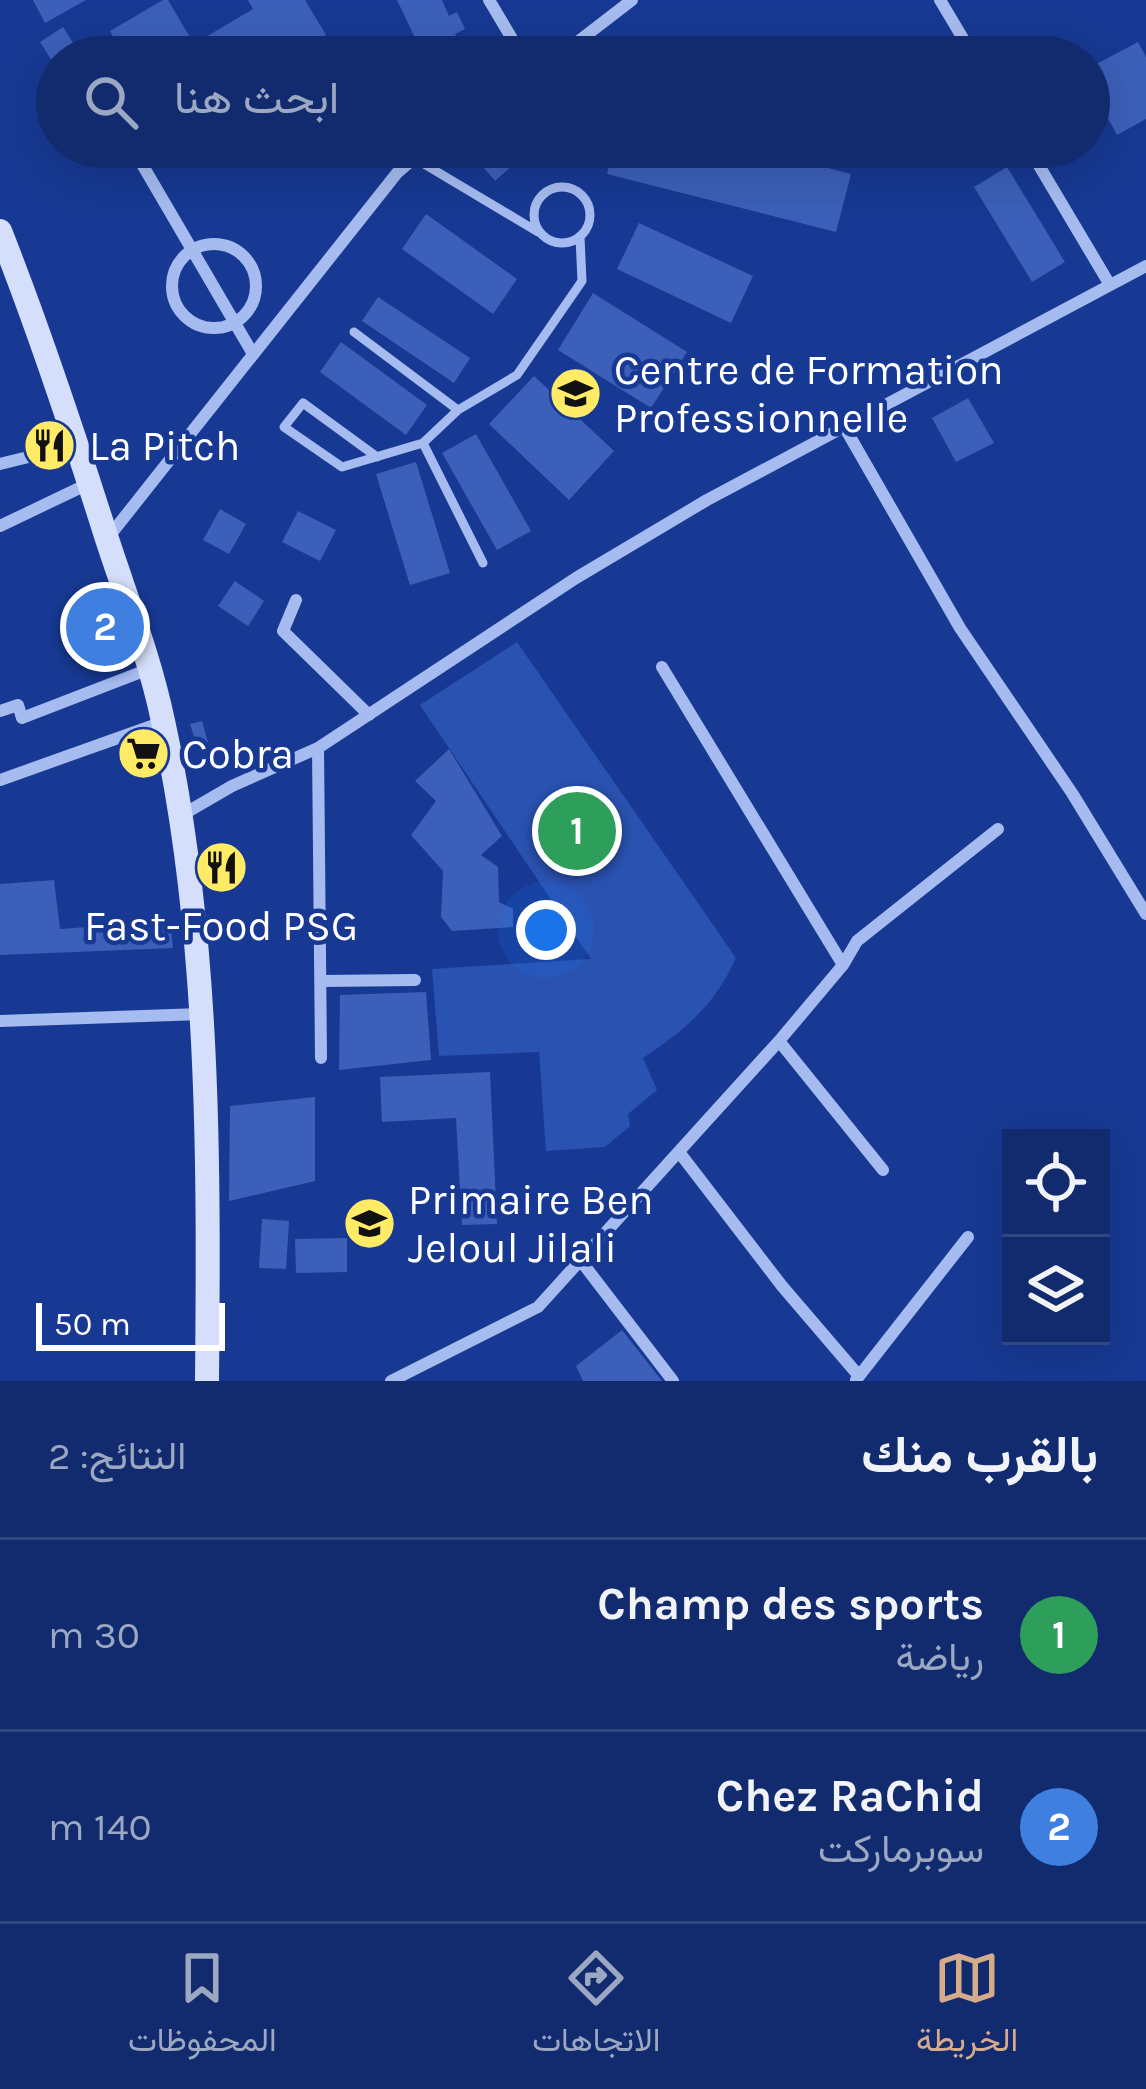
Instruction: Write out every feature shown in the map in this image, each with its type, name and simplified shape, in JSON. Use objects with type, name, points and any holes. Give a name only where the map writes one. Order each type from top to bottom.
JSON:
[{"type":"main road","points":[[0,231],[78,445],[150,669],[181,815],[201,1014],[207,1381]]},
{"type":"street","points":[[489,0],[510,36]]},
{"type":"street","points":[[586,36],[632,0]]},
{"type":"street","points":[[940,0],[961,36]]},
{"type":"street","points":[[144,168],[253,354]]},
{"type":"street","points":[[107,539],[403,168]]},
{"type":"street","points":[[1040,168],[1110,286]]},
{"type":"street","points":[[223,245],[240,253],[252,268],[254,298],[235,322],[205,327],[180,310],[173,293],[174,274],[193,250],[223,245]]},
{"type":"street","points":[[181,815],[232,786],[318,748],[576,578],[707,500],[1146,266]]},
{"type":"street","points":[[844,428],[960,628],[1072,793],[1146,914]]},
{"type":"street","points":[[0,464],[78,445]]},
{"type":"street","points":[[0,526],[90,483]]},
{"type":"street","points":[[296,600],[284,631],[369,715]]},
{"type":"street","points":[[662,667],[843,964]]},
{"type":"street","points":[[0,711],[18,705],[22,718],[150,669]]},
{"type":"street","points":[[0,780],[163,722]]},
{"type":"street","points":[[318,748],[321,1058]]},
{"type":"street","points":[[391,1381],[538,1307],[779,1041],[857,940],[998,829]]},
{"type":"street","points":[[321,981],[415,980]]},
{"type":"street","points":[[0,1021],[201,1014]]},
{"type":"street","points":[[779,1041],[883,1170]]},
{"type":"street","points":[[679,1152],[857,1379],[968,1237]]},
{"type":"street","points":[[580,1261],[674,1381]]},
{"type":"lane","points":[[431,168],[554,242],[570,254],[582,281]]},
{"type":"lane","points":[[511,214],[556,187],[575,190],[590,212],[588,226],[580,237],[554,242]]},
{"type":"lane","points":[[535,203],[533,217],[542,236]]},
{"type":"lane","points":[[377,457],[303,403],[284,427],[342,467],[377,457],[423,442],[458,410],[517,375],[582,281],[580,237]]},
{"type":"lane","points":[[354,332],[458,410]]},
{"type":"lane","points":[[423,442],[483,563]]},
{"type":"shaded area","points":[[517,642],[736,958],[697,1015],[643,1058],[657,1090],[628,1114],[630,1126],[605,1147],[546,1151],[539,1052],[439,1056],[432,969],[591,959],[420,705]]},
{"type":"building","points":[[33,0],[86,0],[45,23]]},
{"type":"building","points":[[168,0],[189,36],[113,36],[110,31]]},
{"type":"building","points":[[248,0],[305,0],[326,35],[207,36],[253,9]]},
{"type":"building","points":[[397,0],[442,0],[449,16],[457,12],[465,29],[456,36],[414,36]]},
{"type":"building","points":[[1138,42],[1146,57],[1146,119],[1117,135],[1110,122],[1110,57]]},
{"type":"building","points":[[484,168],[510,168],[495,181]]},
{"type":"building","points":[[609,168],[828,168],[851,174],[836,232],[607,174]]},
{"type":"building","points":[[1008,168],[1065,262],[1032,282],[974,187]]},
{"type":"building","points":[[426,214],[517,279],[493,314],[402,249]]},
{"type":"building","points":[[639,223],[753,276],[731,323],[617,269]]},
{"type":"building","points":[[593,293],[687,352],[651,408],[558,350]]},
{"type":"building","points":[[378,297],[470,358],[454,383],[362,321]]},
{"type":"building","points":[[341,342],[427,405],[406,435],[320,372]]},
{"type":"building","points":[[534,376],[614,451],[569,500],[489,424]]},
{"type":"building","points":[[968,398],[994,443],[956,462],[932,418]]},
{"type":"building","points":[[476,434],[531,531],[497,550],[442,453]]},
{"type":"building","points":[[416,462],[450,573],[410,585],[376,474]]},
{"type":"building","points":[[220,509],[246,524],[229,554],[203,540]]},
{"type":"building","points":[[298,511],[336,530],[320,561],[282,542]]},
{"type":"building","points":[[235,581],[264,601],[248,626],[218,606]]},
{"type":"building","points":[[202,721],[208,742],[197,746],[190,724]]},
{"type":"building","points":[[449,749],[502,836],[481,855],[498,867],[499,902],[513,909],[513,927],[452,931],[441,917],[443,871],[411,835],[436,801],[415,781]]},
{"type":"building","points":[[54,880],[60,929],[170,921],[173,948],[0,955],[0,884]]},
{"type":"building","points":[[426,992],[431,1060],[339,1070],[340,995]]},
{"type":"building","points":[[490,1072],[497,1224],[462,1225],[456,1118],[382,1122],[380,1077]]},
{"type":"building","points":[[315,1097],[315,1181],[229,1201],[230,1106]]},
{"type":"building","points":[[262,1219],[289,1221],[286,1269],[259,1268]]},
{"type":"building","points":[[347,1238],[347,1272],[296,1273],[295,1239]]},
{"type":"building","points":[[622,1330],[662,1381],[583,1381],[576,1366]]},
{"type":"place","name":"Centre de Formation Professionnelle","points":[[575,394]]},
{"type":"place","name":"La Pitch","points":[[50,446]]},
{"type":"place","name":"Chez RaChid","points":[[105,627]]},
{"type":"place","name":"Cobra","points":[[143,754]]},
{"type":"place","name":"Champ des sports","points":[[577,831]]},
{"type":"place","name":"Fast-Food PSG","points":[[221,867]]},
{"type":"place","name":"Primaire Ben Jeloul Jilali","points":[[369,1224]]}]
